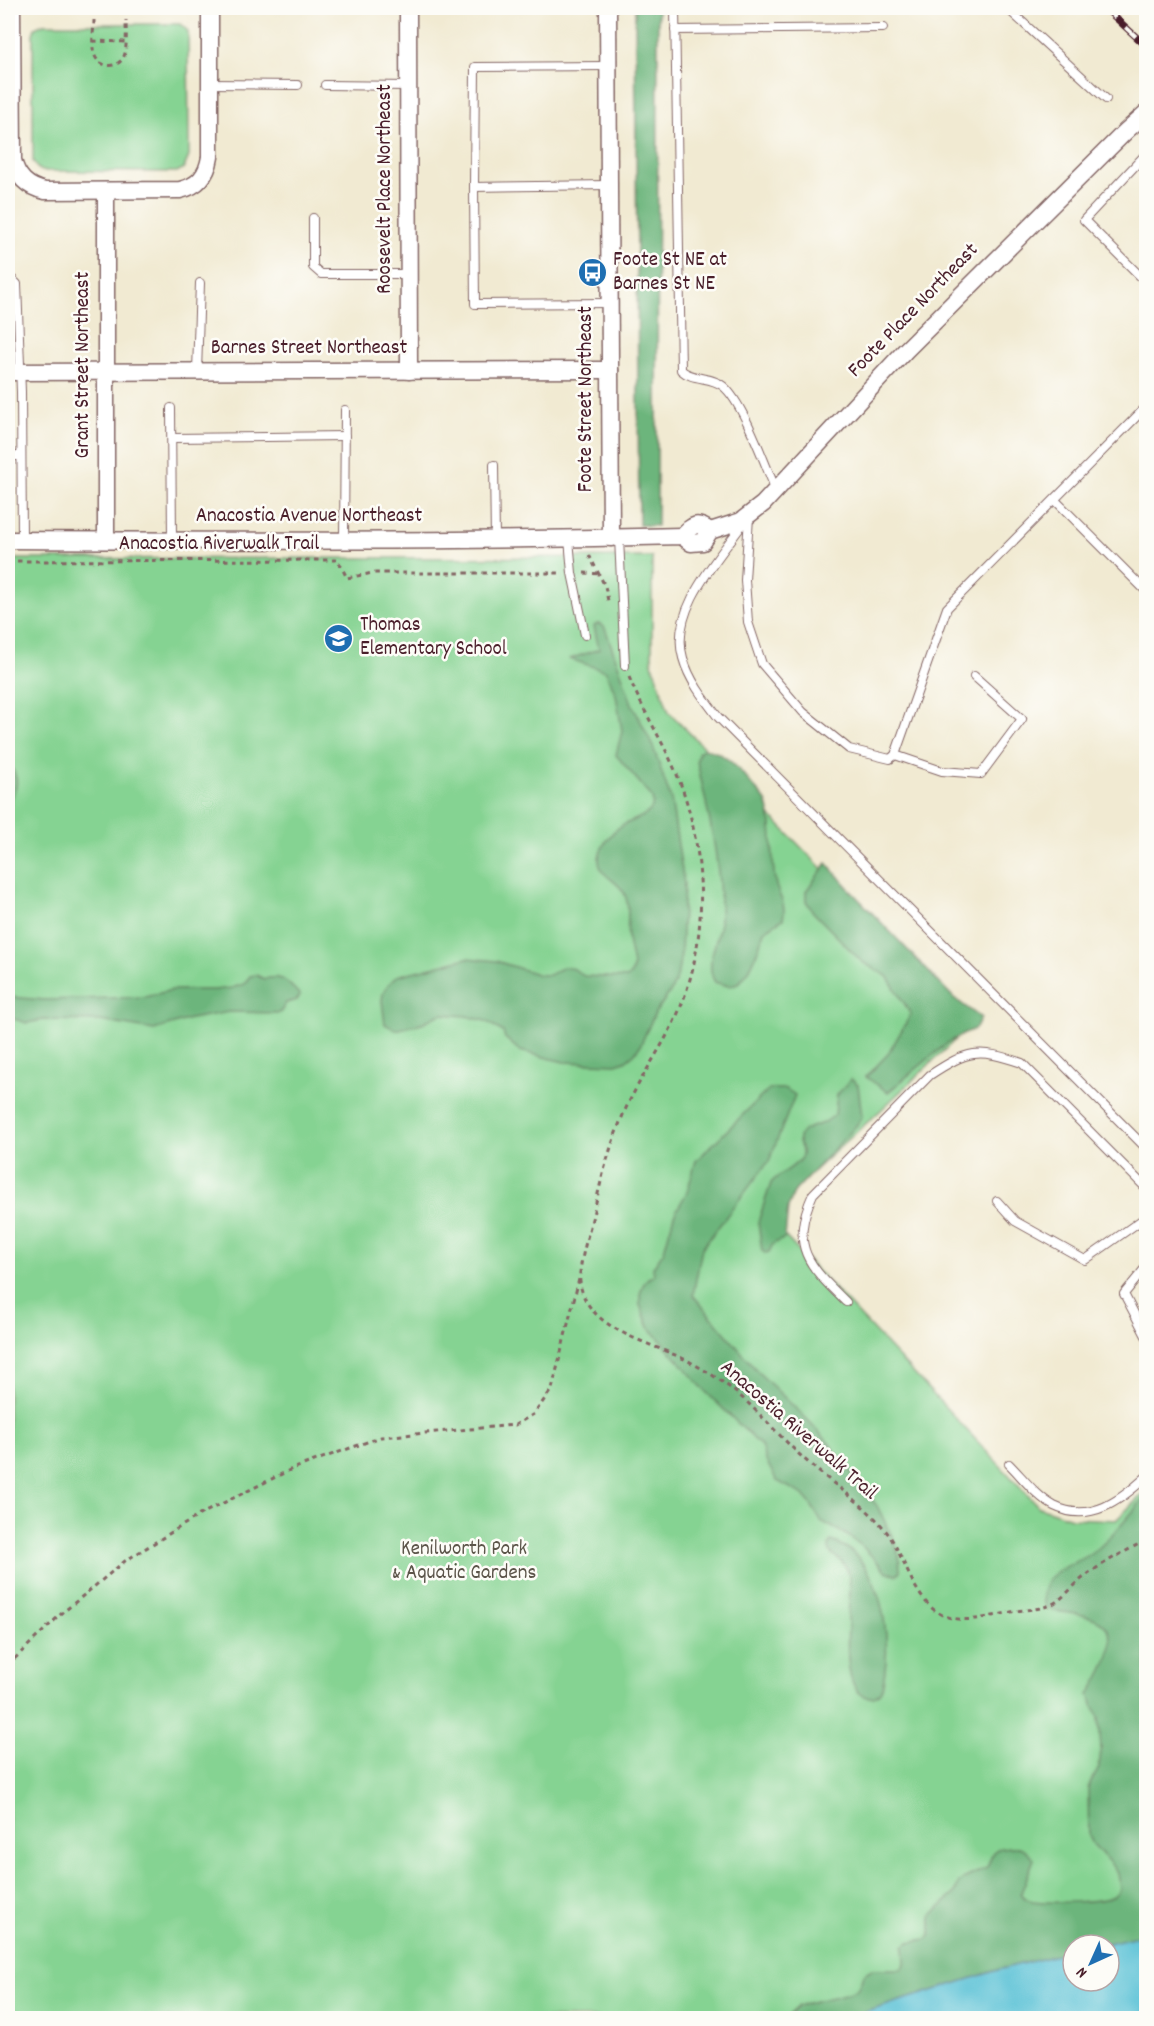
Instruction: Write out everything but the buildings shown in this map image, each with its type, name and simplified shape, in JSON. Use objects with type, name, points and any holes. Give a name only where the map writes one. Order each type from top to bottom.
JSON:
[{"type":"street","points":[[12,8],[10,94],[13,160],[20,177],[27,184],[45,191],[180,190],[189,188],[201,179],[209,166],[210,157],[210,8]]},
{"type":"street","name":"Roosevelt Place Northeast","points":[[408,8],[409,371]]},
{"type":"street","name":"Foote Street Northeast","points":[[608,8],[610,370],[615,538]]},
{"type":"street","name":"Foote Place Northeast","points":[[615,538],[681,536],[692,526],[702,525],[710,531],[735,524],[749,516],[955,300],[1146,113]]},
{"type":"street","name":"Grant Street Northeast","points":[[106,191],[106,540]]},
{"type":"street","name":"Barnes Street Northeast","points":[[14,372],[610,370]]},
{"type":"street","name":"Anacostia Avenue Northeast","points":[[15,540],[344,541],[615,538]]},
{"type":"lane","points":[[675,8],[681,370],[686,376],[719,383],[727,388],[741,410],[776,490]]},
{"type":"lane","points":[[1008,8],[1106,99]]},
{"type":"lane","points":[[675,30],[883,28]]},
{"type":"lane","points":[[608,66],[475,67],[474,187],[475,304],[610,303]]},
{"type":"lane","points":[[210,84],[298,85]]},
{"type":"lane","points":[[325,85],[408,86]]},
{"type":"lane","points":[[1146,154],[1084,220],[1146,282]]},
{"type":"lane","points":[[474,187],[609,185]]},
{"type":"lane","points":[[313,218],[313,267],[321,274],[409,274]]},
{"type":"lane","points":[[8,276],[17,284],[14,372],[21,456],[15,540]]},
{"type":"lane","points":[[197,371],[200,283]]},
{"type":"lane","points":[[749,516],[745,580],[748,622],[762,664],[803,712],[849,749],[890,759],[896,756],[947,608],[1146,407]]},
{"type":"lane","points":[[171,408],[172,540]]},
{"type":"lane","points":[[344,541],[345,410]]},
{"type":"lane","points":[[171,438],[345,435]]},
{"type":"lane","points":[[8,456],[21,456]]},
{"type":"lane","points":[[494,465],[495,540]]},
{"type":"lane","points":[[1054,500],[1146,591]]},
{"type":"lane","points":[[749,516],[689,600],[681,625],[682,657],[695,686],[718,717],[1146,1148]]},
{"type":"lane","points":[[615,538],[625,666]]},
{"type":"lane","points":[[568,539],[572,573],[585,634]]},
{"type":"lane","points":[[896,756],[942,771],[981,774],[1022,719],[974,676]]},
{"type":"lane","points":[[846,1302],[810,1263],[801,1229],[804,1214],[813,1194],[819,1187],[930,1075],[951,1061],[970,1054],[994,1054],[1022,1064],[1146,1188]]},
{"type":"lane","points":[[997,1201],[1015,1221],[1085,1260],[1146,1217]]},
{"type":"lane","points":[[1146,1267],[1124,1294],[1146,1336]]},
{"type":"lane","points":[[1009,1464],[1041,1497],[1054,1506],[1071,1512],[1089,1512],[1106,1507],[1124,1497],[1146,1477]]},
{"type":"path","points":[[94,20],[93,41],[96,57],[103,64],[113,65],[120,62],[125,54],[126,20]]},
{"type":"path","points":[[93,41],[125,42]]},
{"type":"path","points":[[588,553],[605,586],[610,607]]},
{"type":"path","name":"Anacostia Riverwalk Trail","points":[[8,561],[338,560],[347,578],[374,573],[563,573]]},
{"type":"path","points":[[582,573],[600,574]]},
{"type":"path","points":[[8,1665],[61,1614],[125,1561],[201,1514],[292,1469],[381,1437],[515,1425],[534,1414],[552,1389],[606,1161],[623,1115],[681,1006],[695,961],[699,925],[701,893],[698,855],[683,791],[625,666]]},
{"type":"path","name":"Anacostia Riverwalk Trail","points":[[579,1277],[584,1297],[592,1310],[606,1323],[621,1332],[689,1361],[716,1377],[737,1393],[821,1474],[848,1492],[871,1514],[890,1537],[922,1597],[934,1611],[946,1617],[957,1619],[991,1617],[1019,1611],[1038,1610],[1054,1603],[1086,1575],[1146,1540]]},
{"type":"green space","points":[[635,8],[658,8],[657,526],[639,525]]},
{"type":"green space","points":[[43,24],[180,24],[188,31],[189,156],[184,168],[177,172],[42,171],[37,168],[33,161],[33,34],[35,28]]},
{"type":"green space","name":"Kenilworth Park & Aquatic Gardens","points":[[652,557],[652,663],[669,712],[973,1023],[765,1215],[1039,1507],[1072,1518],[1116,1520],[1146,1491],[1146,1767],[1141,1791],[1146,1816],[1146,1934],[1121,1940],[1121,1933],[1061,1933],[1061,1954],[1001,1969],[847,2018],[8,2018],[8,559]]},
{"type":"green space","points":[[597,624],[605,628],[632,704],[652,744],[671,799],[684,884],[681,954],[677,978],[671,991],[655,1013],[634,1054],[616,1064],[564,1062],[520,1051],[505,1038],[503,1032],[486,1021],[466,1016],[441,1014],[422,1023],[396,1030],[385,1024],[382,1001],[383,993],[388,985],[397,976],[467,958],[496,961],[540,975],[549,975],[564,967],[574,969],[584,976],[627,978],[632,973],[626,898],[618,885],[602,871],[599,857],[613,833],[643,816],[652,808],[653,803],[651,796],[616,755],[622,731],[616,695],[606,671],[570,659],[599,649],[594,626]]},
{"type":"green space","points":[[703,749],[726,758],[738,768],[766,801],[769,809],[776,886],[784,908],[783,919],[764,931],[750,969],[740,981],[731,986],[715,982],[711,967],[720,920],[720,900],[713,840],[697,761],[698,753]]},
{"type":"green space","points":[[8,760],[17,783],[8,807]]},
{"type":"green space","points":[[827,863],[954,998],[981,1018],[976,1028],[949,1042],[888,1092],[866,1077],[888,1054],[911,1014],[887,976],[862,962],[813,912],[806,901],[806,891]]},
{"type":"green space","points":[[256,975],[264,979],[284,980],[300,995],[297,1000],[286,1003],[280,1013],[229,1012],[190,1019],[154,1030],[100,1021],[43,1020],[27,1023],[8,1017],[8,997],[46,1000],[145,997],[172,990],[232,988],[244,984],[250,976]]},
{"type":"green space","points":[[851,1079],[858,1085],[862,1117],[795,1191],[788,1207],[785,1238],[773,1244],[769,1252],[765,1253],[762,1251],[758,1222],[771,1183],[800,1159],[802,1150],[799,1137],[801,1133],[835,1115],[837,1095]]},
{"type":"green space","points":[[769,1089],[786,1089],[795,1095],[769,1161],[702,1248],[693,1295],[760,1374],[829,1443],[877,1506],[899,1556],[900,1572],[897,1575],[886,1571],[850,1537],[821,1521],[802,1494],[777,1481],[761,1446],[707,1393],[649,1327],[640,1305],[643,1285],[648,1278],[654,1276],[653,1267],[664,1251],[674,1215],[687,1192],[696,1161]]},
{"type":"green space","points":[[1146,1496],[1146,1767],[1141,1791],[1146,1816],[1146,1934],[1121,1940],[1121,1933],[1061,1933],[1061,1954],[1001,1969],[847,2018],[786,2018],[799,2006],[857,1989],[865,1973],[872,1969],[902,1969],[905,1964],[904,1946],[909,1942],[927,1939],[931,1933],[931,1916],[955,1893],[958,1884],[963,1879],[987,1868],[997,1849],[1022,1848],[1034,1859],[1021,1893],[1029,1900],[1087,1901],[1115,1896],[1120,1889],[1118,1872],[1093,1844],[1089,1836],[1088,1788],[1099,1768],[1101,1750],[1099,1718],[1089,1695],[1109,1654],[1111,1643],[1109,1633],[1104,1624],[1093,1618],[1046,1608],[1044,1600],[1044,1592],[1050,1578],[1060,1570],[1090,1555],[1115,1532]]},
{"type":"green space","points":[[831,1541],[847,1549],[861,1561],[871,1576],[878,1595],[886,1634],[886,1653],[882,1687],[874,1697],[860,1694],[850,1676],[848,1619],[850,1582],[845,1565],[831,1553],[829,1546]]},
{"type":"water","points":[[1146,1934],[1146,2018],[847,2018],[1001,1969],[1061,1954],[1061,1993],[1121,1993],[1121,1940]]},
{"type":"railway","points":[[1105,8],[1146,46]]},
{"type":"place","name":"Foote St NE at Barnes St NE","points":[[592,273]]},
{"type":"place","name":"Thomas Elementary School","points":[[339,638]]}]
